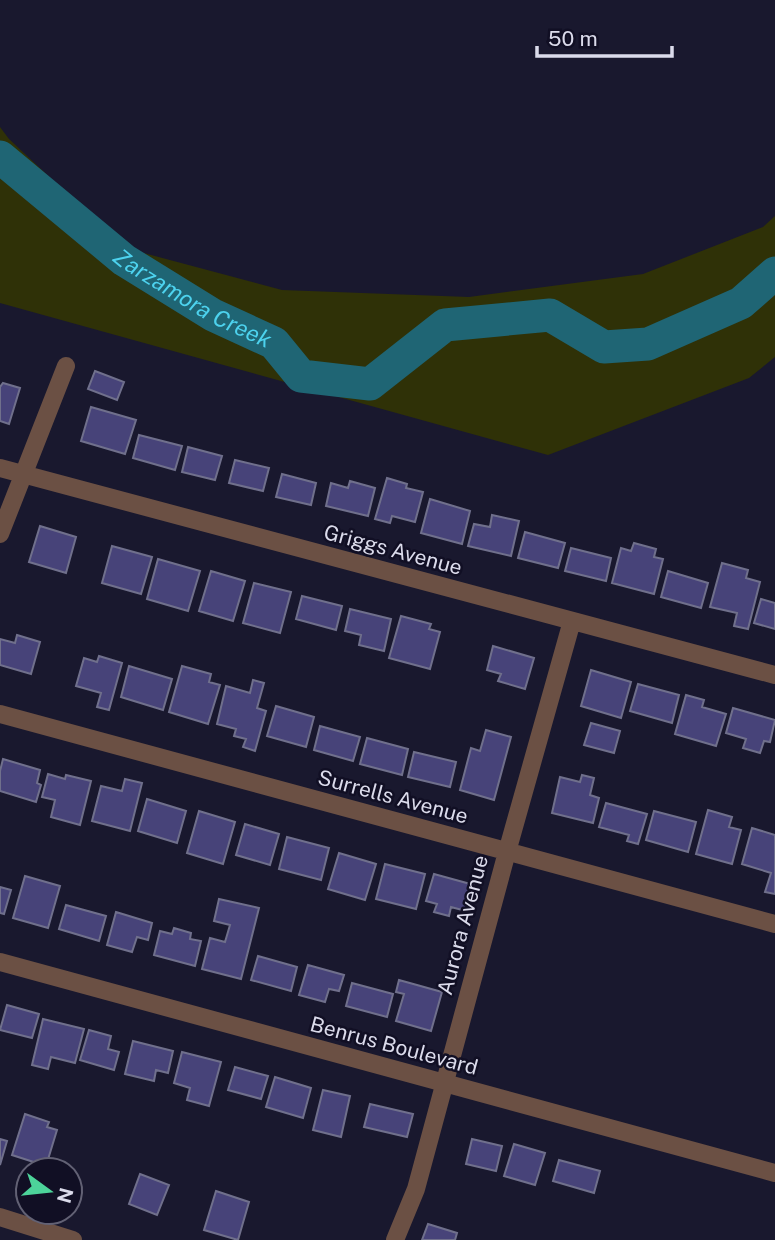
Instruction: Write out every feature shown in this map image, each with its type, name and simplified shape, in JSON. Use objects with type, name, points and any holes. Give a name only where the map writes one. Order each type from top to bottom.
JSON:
[{"type":"street","points":[[0,534],[66,366]]},
{"type":"street","name":"Griggs Avenue","points":[[0,468],[775,675]]},
{"type":"street","name":"Aurora Avenue","points":[[395,1240],[416,1189],[572,621]]},
{"type":"street","name":"Surrells Avenue","points":[[0,714],[775,924]]},
{"type":"street","name":"Benrus Boulevard","points":[[0,962],[775,1173]]},
{"type":"street","points":[[0,1217],[74,1240]]},
{"type":"shaded area","points":[[0,127],[9,139],[125,248],[282,290],[469,297],[643,274],[763,227],[775,216],[775,357],[749,378],[548,455],[0,303]]},
{"type":"building","points":[[95,371],[124,382],[117,400],[88,389]]},
{"type":"building","points":[[3,383],[20,388],[9,424],[0,421],[0,387]]},
{"type":"building","points":[[91,407],[136,420],[125,454],[81,441]]},
{"type":"building","points":[[139,435],[182,446],[175,470],[133,458]]},
{"type":"building","points":[[188,447],[222,456],[215,480],[182,472]]},
{"type":"building","points":[[235,460],[269,468],[263,491],[229,483]]},
{"type":"building","points":[[282,474],[316,483],[311,505],[276,497]]},
{"type":"building","points":[[387,478],[407,484],[406,488],[423,492],[415,522],[392,516],[390,523],[375,519]]},
{"type":"building","points":[[350,481],[375,488],[368,516],[326,506],[331,483],[348,488]]},
{"type":"building","points":[[430,499],[470,511],[462,544],[421,533]]},
{"type":"building","points":[[492,515],[519,521],[511,556],[468,546],[474,524],[490,527]]},
{"type":"building","points":[[40,526],[76,537],[66,573],[29,562]]},
{"type":"building","points":[[525,532],[565,543],[558,568],[518,558]]},
{"type":"building","points":[[634,543],[656,549],[654,557],[663,559],[654,594],[612,583],[621,548],[631,551]]},
{"type":"building","points":[[112,546],[152,557],[141,594],[102,583]]},
{"type":"building","points":[[571,548],[611,558],[606,581],[565,571]]},
{"type":"building","points":[[158,559],[200,571],[188,611],[147,599]]},
{"type":"building","points":[[722,563],[748,570],[746,578],[760,582],[748,629],[734,626],[737,613],[710,607]]},
{"type":"building","points":[[211,571],[245,581],[233,621],[199,611]]},
{"type":"building","points":[[668,571],[708,583],[701,608],[661,597]]},
{"type":"building","points":[[254,583],[291,592],[280,633],[243,623]]},
{"type":"building","points":[[302,596],[342,606],[336,630],[296,619]]},
{"type":"building","points":[[761,599],[775,603],[775,629],[754,623]]},
{"type":"building","points":[[350,609],[391,619],[384,651],[359,645],[361,635],[345,631]]},
{"type":"building","points":[[401,616],[431,624],[429,629],[440,632],[430,669],[389,658]]},
{"type":"building","points":[[17,635],[40,642],[31,674],[0,665],[0,639],[15,643]]},
{"type":"building","points":[[493,646],[534,658],[525,689],[498,681],[501,674],[487,670]]},
{"type":"building","points":[[99,656],[122,663],[109,710],[97,707],[101,693],[76,686],[84,658],[97,662]]},
{"type":"building","points":[[129,666],[172,679],[163,710],[121,697]]},
{"type":"building","points":[[182,666],[211,674],[209,682],[220,685],[208,724],[169,712]]},
{"type":"building","points":[[591,670],[631,682],[621,718],[581,706]]},
{"type":"building","points":[[253,680],[264,683],[257,708],[266,711],[255,751],[243,747],[246,739],[234,736],[236,729],[217,724],[226,686],[250,693]]},
{"type":"building","points":[[638,684],[679,695],[672,723],[630,711]]},
{"type":"building","points":[[686,695],[704,700],[702,707],[726,714],[716,746],[675,734]]},
{"type":"building","points":[[276,706],[314,717],[306,747],[267,736]]},
{"type":"building","points":[[733,708],[775,720],[770,742],[764,741],[760,753],[743,748],[746,739],[726,733]]},
{"type":"building","points":[[591,723],[620,731],[614,753],[584,745]]},
{"type":"building","points":[[320,726],[360,737],[353,761],[314,750]]},
{"type":"building","points":[[486,730],[511,737],[494,800],[460,790],[471,748],[480,751]]},
{"type":"building","points":[[367,738],[408,749],[402,775],[360,764]]},
{"type":"building","points":[[414,752],[456,762],[450,787],[408,777]]},
{"type":"building","points":[[3,759],[40,770],[37,783],[41,785],[36,802],[0,791]]},
{"type":"building","points":[[48,774],[65,779],[66,775],[91,781],[80,825],[51,817],[55,800],[42,797]]},
{"type":"building","points":[[582,775],[594,778],[590,795],[599,798],[593,823],[552,813],[560,777],[580,782]]},
{"type":"building","points":[[125,779],[142,783],[130,831],[92,821],[101,786],[122,791]]},
{"type":"building","points":[[147,799],[186,811],[177,843],[138,831]]},
{"type":"building","points":[[606,803],[647,814],[638,844],[627,841],[629,835],[599,827]]},
{"type":"building","points":[[708,810],[732,817],[729,827],[741,830],[732,864],[696,854]]},
{"type":"building","points":[[199,811],[235,822],[223,864],[187,853]]},
{"type":"building","points":[[654,811],[696,822],[688,852],[646,840]]},
{"type":"building","points":[[245,824],[279,834],[270,865],[236,855]]},
{"type":"building","points":[[752,828],[775,835],[775,894],[765,892],[771,873],[742,864]]},
{"type":"building","points":[[287,837],[329,848],[321,880],[279,869]]},
{"type":"building","points":[[339,853],[376,864],[365,900],[328,889]]},
{"type":"building","points":[[385,864],[425,874],[416,909],[376,899]]},
{"type":"building","points":[[434,874],[474,885],[466,911],[451,907],[449,916],[434,912],[437,904],[426,901]]},
{"type":"building","points":[[25,876],[60,886],[48,928],[13,918]]},
{"type":"building","points":[[0,887],[11,890],[4,914],[0,913]]},
{"type":"building","points":[[219,899],[259,908],[241,979],[202,969],[210,938],[225,942],[230,925],[214,921]]},
{"type":"building","points":[[66,905],[106,916],[99,941],[59,929]]},
{"type":"building","points":[[116,912],[152,923],[148,940],[137,937],[132,952],[107,945]]},
{"type":"building","points":[[174,928],[191,933],[190,939],[201,941],[195,966],[154,955],[160,931],[172,934]]},
{"type":"building","points":[[258,956],[297,967],[291,991],[251,980]]},
{"type":"building","points":[[308,965],[344,975],[339,991],[329,989],[325,1002],[299,995]]},
{"type":"building","points":[[399,980],[442,992],[431,1031],[396,1021],[404,994],[396,992]]},
{"type":"building","points":[[352,983],[393,994],[387,1017],[346,1006]]},
{"type":"building","points":[[7,1005],[39,1014],[32,1038],[0,1030]]},
{"type":"building","points":[[43,1019],[84,1029],[75,1063],[51,1057],[48,1069],[32,1065]]},
{"type":"building","points":[[89,1030],[111,1036],[108,1049],[119,1052],[114,1070],[80,1060]]},
{"type":"building","points":[[133,1041],[173,1051],[168,1073],[156,1070],[154,1081],[125,1074]]},
{"type":"building","points":[[182,1052],[221,1062],[209,1106],[187,1100],[190,1088],[174,1083]]},
{"type":"building","points":[[235,1067],[268,1076],[261,1099],[228,1090]]},
{"type":"building","points":[[275,1077],[311,1088],[303,1118],[266,1107]]},
{"type":"building","points":[[323,1090],[350,1096],[341,1137],[313,1130]]},
{"type":"building","points":[[370,1104],[413,1114],[407,1137],[364,1127]]},
{"type":"building","points":[[25,1114],[49,1122],[47,1127],[57,1130],[49,1156],[12,1155]]},
{"type":"building","points":[[0,1139],[7,1141],[0,1165]]},
{"type":"building","points":[[472,1139],[502,1146],[496,1171],[466,1164]]},
{"type":"building","points":[[514,1144],[545,1153],[535,1185],[504,1176]]},
{"type":"building","points":[[559,1160],[600,1171],[594,1193],[553,1181]]},
{"type":"building","points":[[140,1174],[169,1185],[157,1215],[129,1204]]},
{"type":"building","points":[[216,1191],[249,1202],[238,1240],[204,1230]]},
{"type":"building","points":[[428,1224],[457,1233],[455,1240],[422,1240]]},
{"type":"waterway","name":"Zarzamora Creek","points":[[0,157],[124,260],[213,315],[274,343],[301,376],[370,384],[445,325],[550,315],[604,347],[648,344],[741,303],[775,273]]}]
